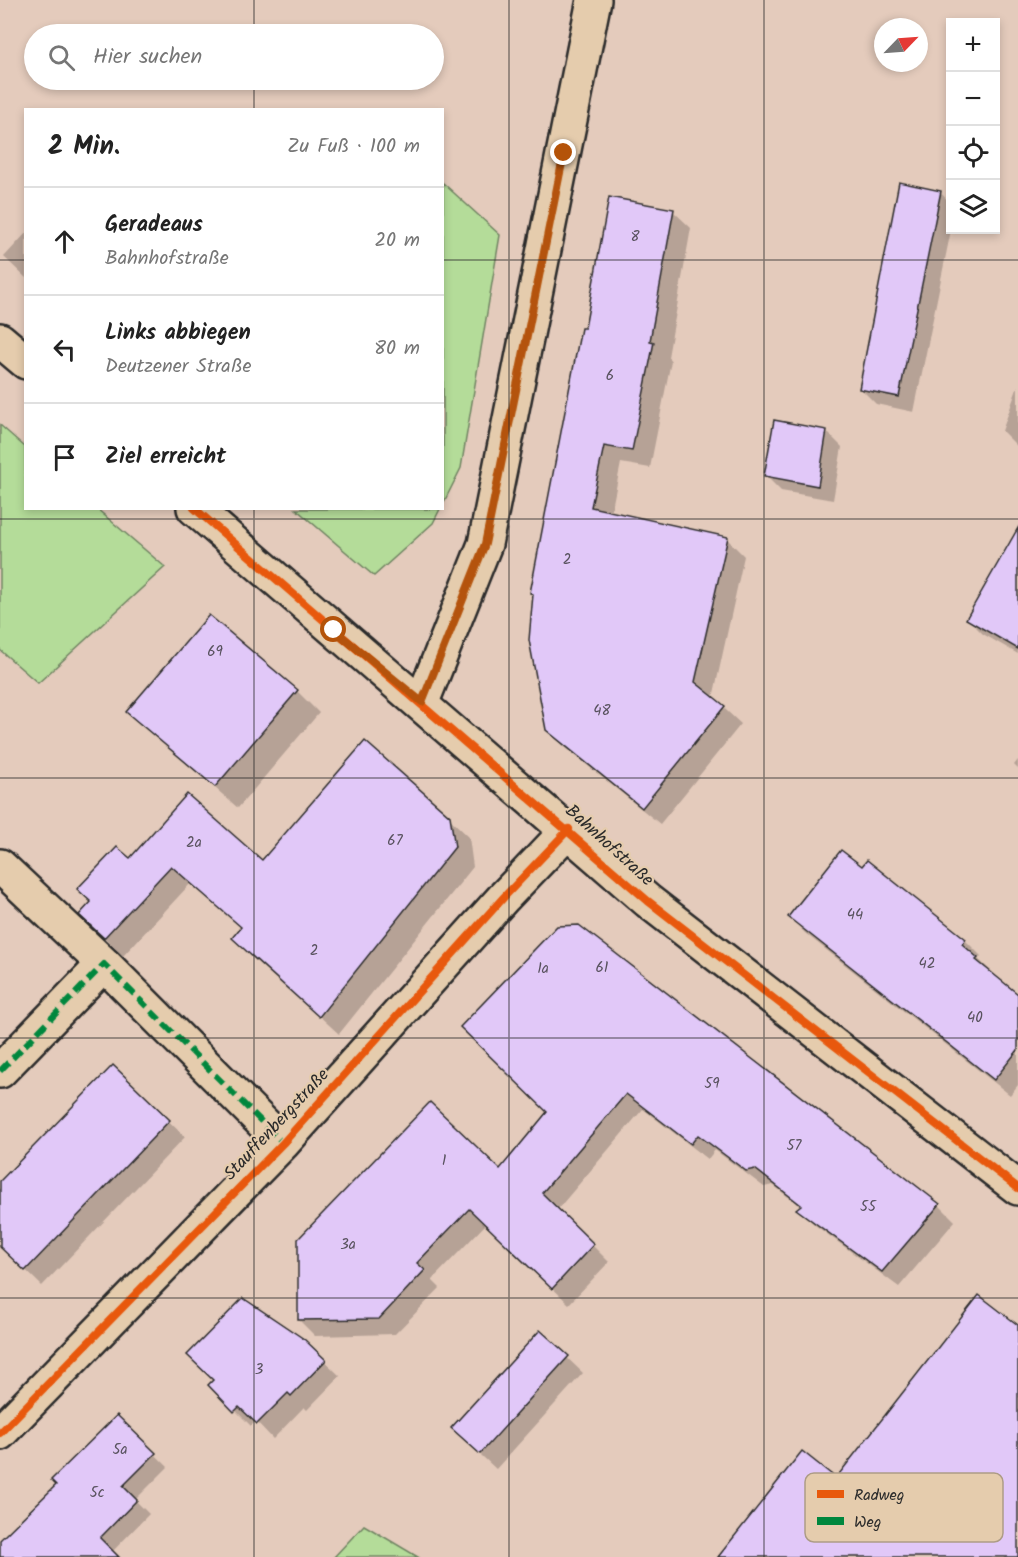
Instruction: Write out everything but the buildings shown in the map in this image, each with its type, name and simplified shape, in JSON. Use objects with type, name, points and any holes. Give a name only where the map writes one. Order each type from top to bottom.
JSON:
[{"type":"street","points":[[422,702],[485,544],[594,0]]},
{"type":"street","points":[[0,340],[24,360]]},
{"type":"street","name":"Bahnhofstraße","points":[[196,510],[569,829],[648,901],[1018,1188]]},
{"type":"street","name":"Stauffenbergstraße","points":[[0,1432],[284,1143],[504,897],[569,829]]},
{"type":"street","name":"Stauffenbergstraße","points":[[0,866],[104,964],[284,1143]]},
{"type":"street","points":[[0,1071],[104,964]]},
{"type":"green space","points":[[444,184],[500,235],[461,468],[444,502]]},
{"type":"green space","points":[[0,425],[24,446],[24,510],[98,510],[165,567],[38,683],[0,650]]},
{"type":"green space","points":[[297,510],[440,510],[433,523],[374,576]]},
{"type":"green space","points":[[364,1525],[418,1557],[334,1557]]},
{"type":"marked path","points":[[0,1071],[104,964],[283,1143]]},
{"type":"cycle path","points":[[196,510],[648,901],[1018,1188]]},
{"type":"cycle path","points":[[0,1433],[283,1143],[504,897],[569,829]]},
{"type":"route","points":[[334,630],[422,702],[485,544],[564,153]]}]
